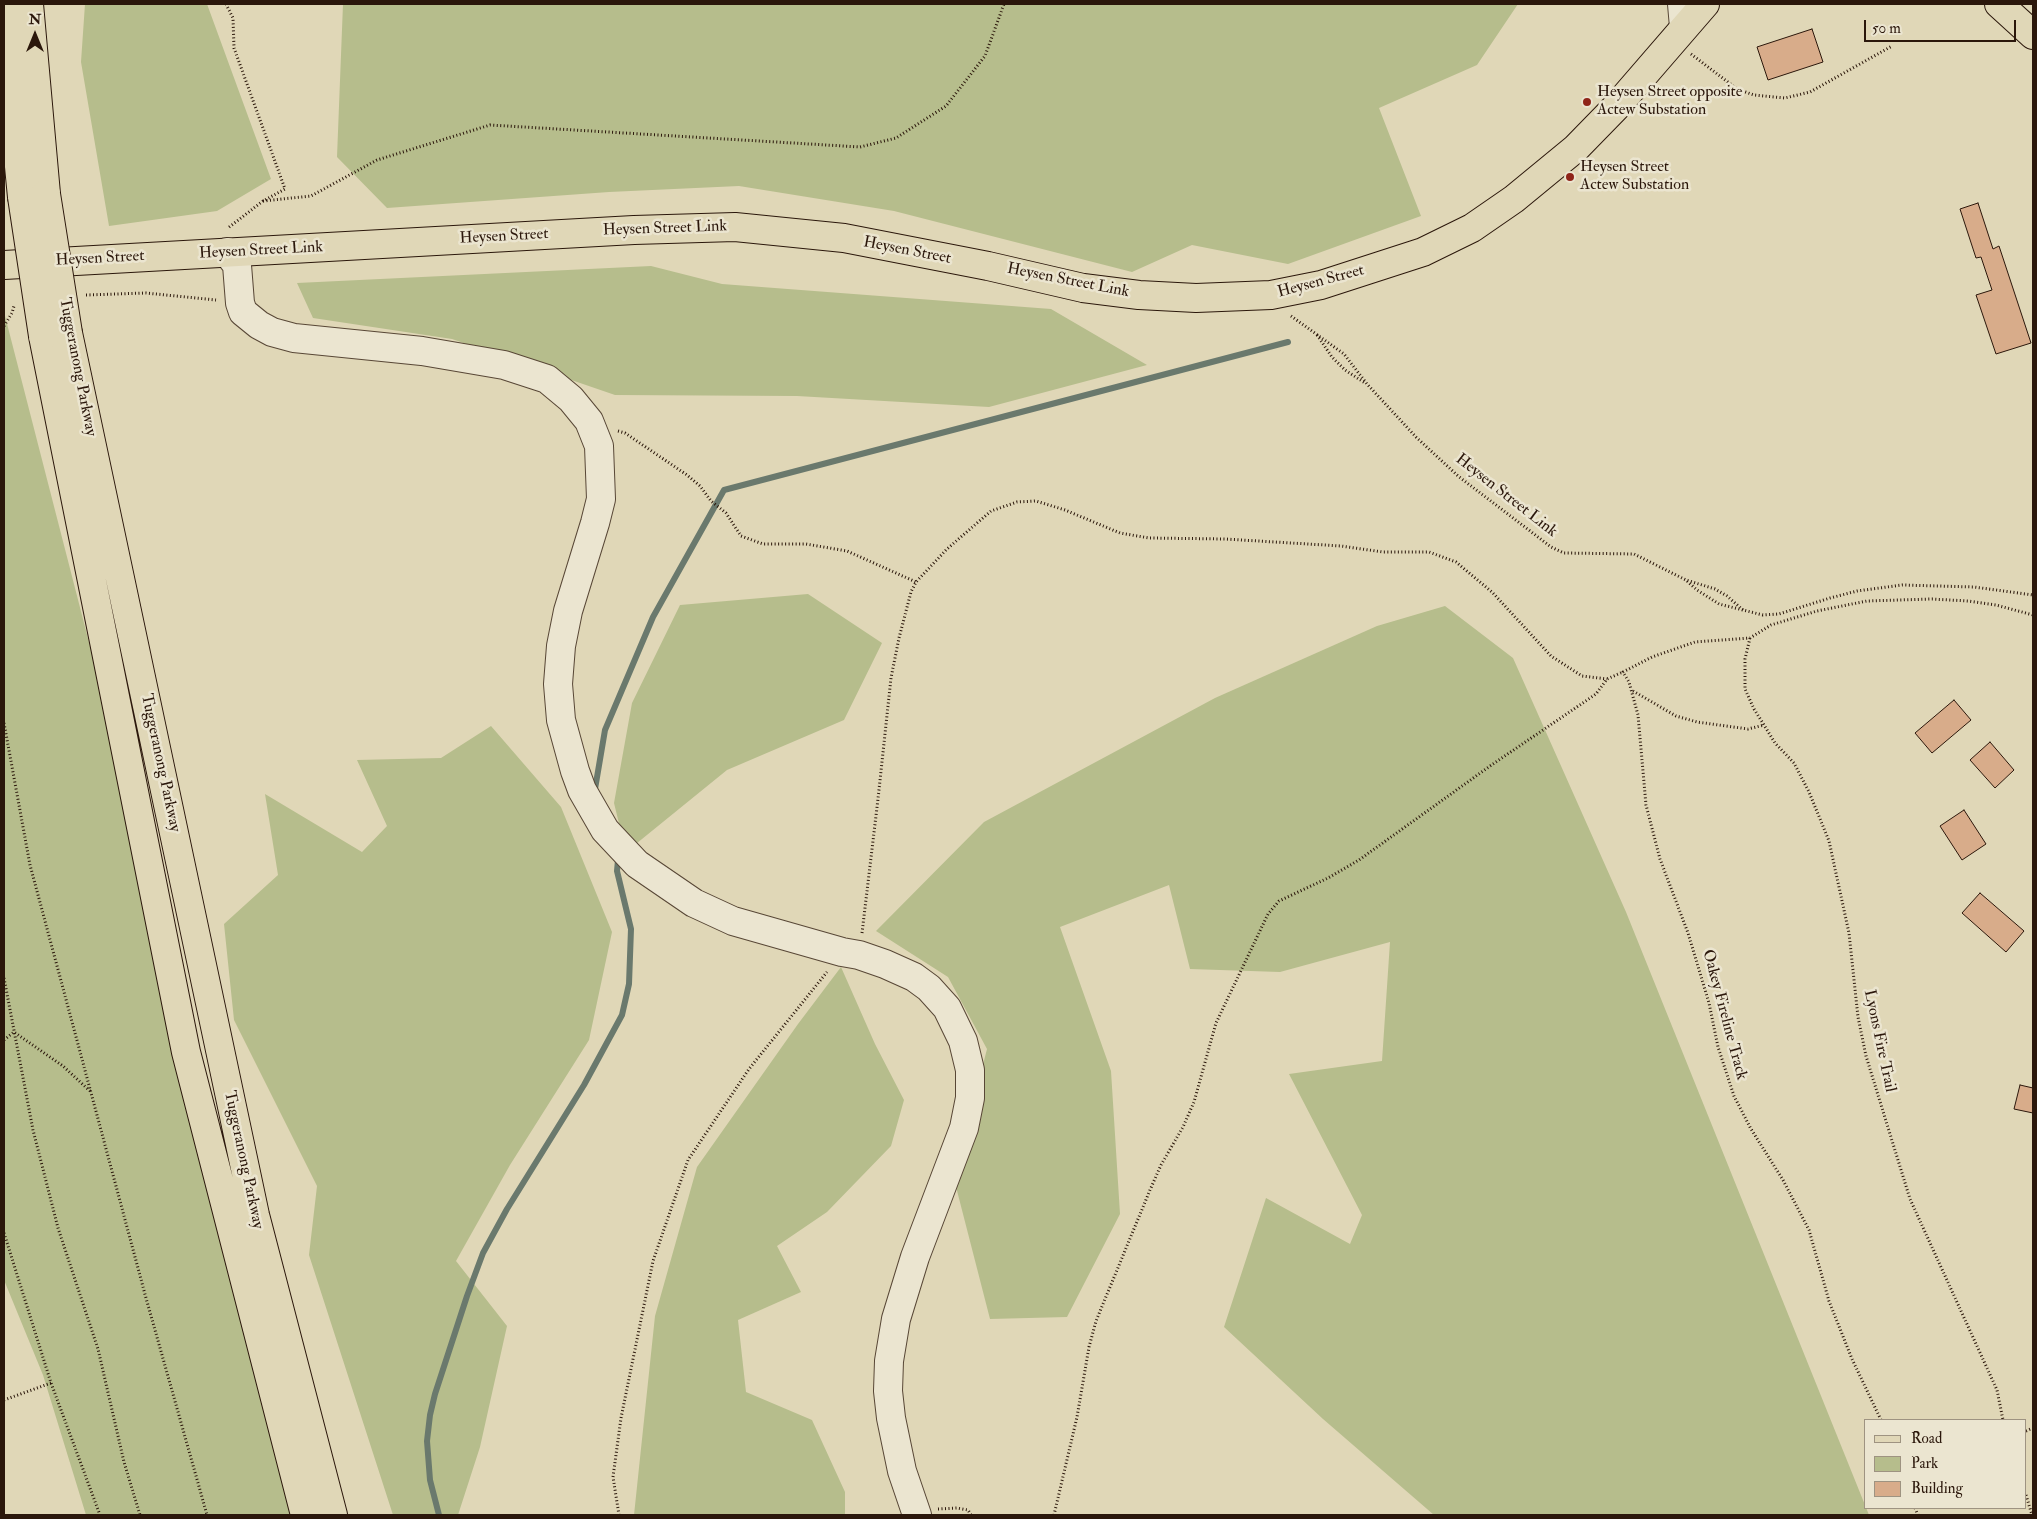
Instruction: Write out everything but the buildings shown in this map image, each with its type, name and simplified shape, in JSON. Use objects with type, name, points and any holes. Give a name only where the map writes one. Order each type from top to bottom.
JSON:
[{"type":"main road","name":"Tuggeranong Parkway","points":[[29,4],[34,195]]},
{"type":"main road","name":"Heysen Street","points":[[4,265],[634,230],[735,227],[844,238],[988,266],[1084,288],[1139,295],[1196,298],[1271,295],[1321,285],[1414,255],[1472,228],[1514,199],[1576,148],[1616,107],[1680,23],[1705,4]]},
{"type":"main road","points":[[1999,4],[2033,36]]},
{"type":"main road","name":"Tuggeranong Parkway","points":[[4,13],[55,334],[186,1052],[305,1515]]},
{"type":"main road","name":"Tuggeranong Parkway","points":[[55,334],[254,1215],[333,1515]]},
{"type":"lane","points":[[227,252],[237,265],[240,303],[244,312],[259,325],[272,332],[294,338],[422,351],[504,364],[547,379],[571,399],[589,422],[598,446],[601,499],[596,523],[568,611],[558,684],[561,720],[566,745],[582,790],[605,830],[632,858],[694,903],[733,921],[851,953],[914,976],[929,988],[947,1008],[963,1041],[970,1070],[970,1098],[964,1128],[915,1257],[896,1319],[889,1361],[888,1391],[891,1418],[902,1471],[927,1512]]},
{"type":"path","points":[[226,4],[233,18],[234,48],[285,189],[263,201],[225,231],[227,252]]},
{"type":"path","points":[[263,201],[311,196],[377,160],[490,125],[860,147],[896,138],[946,106],[985,56],[1004,4]]},
{"type":"path","points":[[1680,23],[1738,89],[1754,95],[1785,98],[1817,89],[1892,46]]},
{"type":"path","points":[[84,295],[146,293],[240,303]]},
{"type":"path","points":[[4,326],[12,313],[15,301]]},
{"type":"path","name":"Heysen Street Link","points":[[1284,314],[1299,320],[1344,354],[1367,384],[1416,437],[1451,470],[1551,547],[1564,553],[1634,554],[1686,580],[1714,589],[1727,596],[1743,610]]},
{"type":"path","name":"Heysen Street Link","points":[[1316,333],[1332,357],[1344,370],[1367,384]]},
{"type":"path","points":[[589,422],[625,433],[687,475],[700,486],[711,501],[720,506],[740,536],[763,544],[806,544],[847,551],[916,582]]},
{"type":"path","points":[[619,1515],[613,1477],[621,1418],[653,1261],[688,1160],[749,1069],[851,953],[891,678],[911,592],[916,582],[947,549],[991,511],[1017,502],[1036,501],[1065,510],[1120,534],[1150,538],[1226,539],[1341,546],[1383,552],[1429,552],[1456,562],[1492,592],[1551,656],[1582,676],[1607,680]]},
{"type":"path","name":"Heysen Street Link","points":[[1686,580],[1697,590],[1719,604],[1763,615],[1779,614],[1839,595],[1902,585],[1974,587],[2033,595]]},
{"type":"path","points":[[1054,1515],[1070,1452],[1089,1347],[1096,1321],[1161,1165],[1183,1127],[1194,1102],[1216,1023],[1268,914],[1279,901],[1328,878],[1359,860],[1490,766],[1596,694],[1607,680],[1652,656],[1695,642],[1750,638],[1771,626],[1817,611],[1867,600],[1932,598],[1968,601],[1996,605],[2033,615]]},
{"type":"path","name":"Lyons Fire Trail","points":[[1750,638],[1745,659],[1745,689],[1754,709],[1775,742],[1794,763],[1809,792],[1829,841],[1849,933],[1858,1017],[1866,1056],[1885,1122],[1910,1199],[1998,1390],[2003,1419]]},
{"type":"path","name":"Oakey Fireline Track","points":[[1623,672],[1632,691],[1638,715],[1641,768],[1648,814],[1660,859],[1688,933],[1709,1004],[1718,1047],[1734,1096],[1809,1230],[1829,1300],[1852,1359],[1881,1419]]},
{"type":"path","points":[[1632,691],[1676,716],[1697,722],[1748,729],[1764,725]]},
{"type":"path","points":[[4,723],[30,865],[207,1515]]},
{"type":"path","points":[[4,978],[34,1130],[58,1228],[98,1350],[124,1462],[140,1515]]},
{"type":"path","points":[[14,1032],[63,1066],[91,1093]]},
{"type":"path","points":[[4,1040],[14,1032]]},
{"type":"path","points":[[4,1233],[51,1383],[100,1515]]},
{"type":"path","points":[[4,1400],[51,1383]]},
{"type":"path","points":[[2027,1498],[2032,1515]]},
{"type":"path","points":[[927,1512],[957,1508],[968,1510],[972,1515]]},
{"type":"green space","points":[[85,4],[207,4],[271,179],[217,211],[109,226],[81,62]]},
{"type":"green space","points":[[343,4],[1518,4],[1477,65],[1379,108],[1421,216],[1288,264],[1192,245],[1132,272],[894,211],[739,186],[609,192],[387,208],[337,157]]},
{"type":"green space","points":[[651,266],[722,284],[1051,309],[1147,365],[989,407],[797,396],[615,395],[452,339],[313,318],[297,283]]},
{"type":"green space","points":[[4,312],[138,833],[298,1515],[86,1515],[43,1375],[4,1280]]},
{"type":"green space","points":[[808,594],[882,643],[844,720],[727,770],[626,852],[614,803],[632,703],[680,605]]},
{"type":"green space","points":[[1445,606],[1513,658],[1626,912],[1864,1503],[1864,1509],[1867,1509],[1869,1515],[1434,1515],[1323,1419],[1224,1327],[1266,1198],[1350,1244],[1362,1215],[1289,1074],[1382,1061],[1390,942],[1280,972],[1190,969],[1169,885],[1060,927],[1111,1071],[1120,1214],[1067,1317],[990,1319],[954,1179],[987,1049],[948,977],[876,931],[984,822],[1215,698],[1377,626]]},
{"type":"green space","points":[[491,726],[561,807],[612,932],[589,1040],[510,1165],[456,1261],[507,1326],[480,1447],[458,1515],[393,1515],[309,1255],[317,1186],[234,1020],[224,924],[278,875],[265,794],[362,852],[387,826],[357,760],[441,758]]},
{"type":"green space","points":[[841,967],[875,1044],[904,1100],[891,1146],[827,1212],[777,1246],[801,1292],[738,1320],[746,1392],[812,1420],[845,1492],[845,1515],[634,1515],[655,1316],[697,1167],[798,1024]]},
{"type":"waterway","points":[[595,789],[605,730],[653,617],[724,490],[1288,342]]},
{"type":"waterway","points":[[439,1515],[430,1480],[427,1441],[430,1415],[467,1296],[483,1253],[507,1209],[584,1085],[622,1015],[629,984],[631,929],[617,871],[618,860]]},
{"type":"place","name":"Heysen Street opposite Actew Substation","points":[[1587,102]]},
{"type":"place","name":"Heysen Street Actew Substation","points":[[1570,177]]}]
